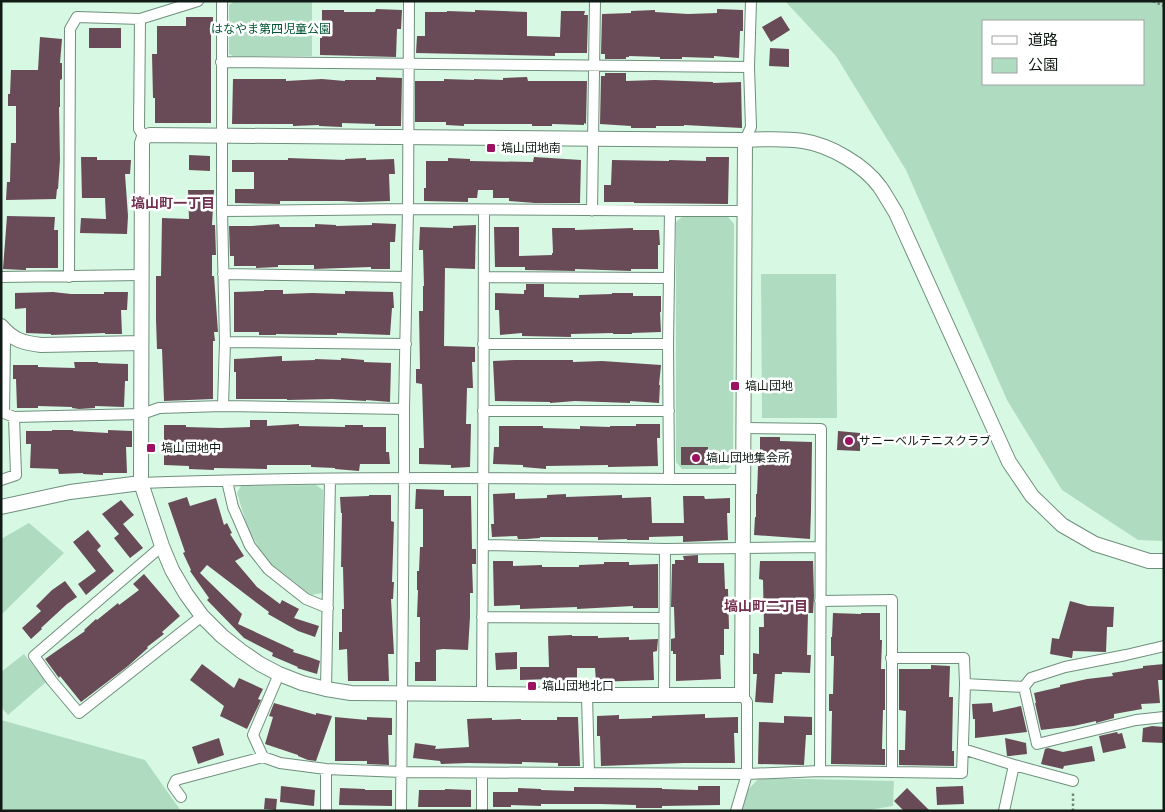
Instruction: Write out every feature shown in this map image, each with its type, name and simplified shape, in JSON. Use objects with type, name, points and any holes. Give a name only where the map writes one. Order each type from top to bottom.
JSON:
[{"type":"street","points":[[69,277],[70,29],[77,17],[140,19],[198,1]]},
{"type":"street","points":[[222,1],[222,211],[225,342],[222,406]]},
{"type":"street","points":[[401,811],[409,1]]},
{"type":"street","points":[[592,211],[595,1]]},
{"type":"street","points":[[736,811],[747,774],[746,702],[742,695],[743,479],[745,140],[751,127],[749,67],[751,1]]},
{"type":"street","points":[[140,19],[139,129],[144,137]]},
{"type":"street","points":[[221,62],[749,67]]},
{"type":"street","points":[[144,137],[150,135],[222,135],[408,138],[779,139],[804,141],[828,148],[848,158],[866,172],[880,186],[896,213],[1009,462],[1032,496],[1062,525],[1095,544],[1149,561],[1164,562]]},
{"type":"street","points":[[144,137],[142,143],[141,482],[172,570],[202,616],[222,636],[260,664],[279,674],[302,683],[351,693],[742,695]]},
{"type":"street","points":[[222,211],[408,209],[745,211]]},
{"type":"street","points":[[482,694],[484,210]]},
{"type":"street","points":[[669,479],[668,344],[670,211]]},
{"type":"street","points":[[223,274],[406,277]]},
{"type":"street","points":[[1,277],[142,276]]},
{"type":"street","points":[[484,277],[669,278]]},
{"type":"street","points":[[4,329],[14,338],[26,343],[41,345],[141,343]]},
{"type":"street","points":[[4,329],[4,413],[14,417],[142,414],[159,408],[222,406],[404,409]]},
{"type":"street","points":[[225,342],[406,344]]},
{"type":"street","points":[[483,344],[668,344]]},
{"type":"street","points":[[483,410],[669,411]]},
{"type":"street","points":[[1,480],[16,475],[14,417]]},
{"type":"street","points":[[744,428],[822,429],[820,771]]},
{"type":"street","points":[[1,507],[70,492],[141,482],[483,477],[743,479]]},
{"type":"street","points":[[326,689],[330,478]]},
{"type":"street","points":[[227,481],[233,507],[250,546],[268,569],[306,598],[328,608]]},
{"type":"street","points":[[484,545],[665,549],[820,547]]},
{"type":"street","points":[[162,546],[34,656],[78,713],[202,616]]},
{"type":"street","points":[[664,695],[665,549]]},
{"type":"street","points":[[820,601],[892,600],[892,772]]},
{"type":"street","points":[[482,617],[664,618]]},
{"type":"street","points":[[1024,687],[1031,678],[1065,667],[1164,646]]},
{"type":"street","points":[[181,797],[173,786],[176,780],[263,757],[280,763],[326,769],[402,772],[747,774],[820,771],[962,773],[964,658],[891,658]]},
{"type":"street","points":[[263,757],[253,735],[279,674]]},
{"type":"street","points":[[965,684],[1024,687]]},
{"type":"street","points":[[1024,687],[1037,744],[1136,720],[1164,716]]},
{"type":"street","points":[[588,695],[589,773]]},
{"type":"street","points":[[963,749],[1074,781]]},
{"type":"street","points":[[1004,811],[1014,765]]},
{"type":"street","points":[[326,769],[326,811]]},
{"type":"street","points":[[482,773],[482,811]]},
{"type":"path","points":[[1153,1],[1164,6]]},
{"type":"path","points":[[1073,811],[1074,781]]},
{"type":"green space","name":"はなやま第四児童公園","points":[[235,1],[312,1],[312,56],[233,56],[229,54],[229,5]]},
{"type":"green space","points":[[785,1],[1164,1],[1164,541],[1138,540],[1062,490],[1007,400],[906,170],[836,56]]},
{"type":"green space","points":[[683,216],[728,217],[734,224],[733,464],[728,469],[682,469],[676,462],[676,222]]},
{"type":"green space","points":[[761,274],[836,274],[837,418],[762,418]]},
{"type":"green space","points":[[316,485],[323,490],[322,593],[311,595],[266,560],[248,529],[237,493],[241,486]]},
{"type":"green space","points":[[29,523],[64,553],[1,615],[1,539]]},
{"type":"green space","points":[[24,654],[46,682],[8,715],[1,707],[1,672]]},
{"type":"green space","points":[[1,720],[145,760],[181,811],[1,811]]},
{"type":"green space","points":[[759,778],[894,781],[893,806],[863,811],[740,811],[746,792]]},
{"type":"building","points":[[376,9],[402,10],[401,29],[397,29],[396,57],[320,55],[322,10],[375,12]]},
{"type":"building","points":[[717,9],[743,10],[743,31],[740,31],[739,58],[714,56],[714,58],[682,57],[682,59],[660,59],[660,57],[629,56],[626,59],[605,59],[605,54],[601,54],[602,14],[655,10],[655,12],[688,14],[717,13]]},
{"type":"building","points":[[475,10],[527,12],[527,36],[560,37],[561,11],[585,11],[584,15],[588,15],[587,53],[555,53],[555,56],[416,53],[417,36],[425,36],[425,12],[475,12]]},
{"type":"building","points":[[781,16],[790,30],[771,42],[762,27]]},
{"type":"building","points":[[186,17],[213,17],[213,32],[211,32],[211,123],[155,123],[152,54],[157,54],[157,26],[186,26]]},
{"type":"building","points":[[89,28],[121,28],[121,48],[89,48]]},
{"type":"building","points":[[40,37],[62,39],[60,63],[62,63],[62,79],[60,80],[59,107],[60,160],[56,199],[6,200],[7,182],[10,182],[11,143],[16,143],[16,106],[8,106],[11,70],[38,70]]},
{"type":"building","points":[[770,48],[789,49],[789,67],[769,66]]},
{"type":"building","points":[[605,73],[626,73],[626,81],[741,82],[742,128],[684,125],[631,128],[631,126],[600,124],[601,76],[605,76]]},
{"type":"building","points":[[376,77],[402,78],[401,126],[342,123],[342,127],[319,125],[293,126],[293,124],[232,124],[233,79],[286,79],[286,81],[322,79],[345,81],[376,80]]},
{"type":"building","points":[[527,77],[528,81],[587,81],[586,124],[532,126],[532,124],[464,124],[464,126],[446,125],[446,122],[415,122],[415,81],[444,81],[444,79],[503,80],[503,78]]},
{"type":"building","points":[[189,155],[210,156],[210,171],[189,170]]},
{"type":"building","points":[[81,157],[97,157],[97,160],[131,160],[130,174],[125,174],[128,216],[127,234],[80,233],[81,218],[106,219],[105,198],[82,198]]},
{"type":"building","points":[[534,157],[581,160],[580,203],[509,201],[509,198],[493,198],[493,190],[478,190],[477,198],[468,198],[468,202],[424,201],[426,161],[448,161],[448,158],[470,159],[470,161],[533,162]]},
{"type":"building","points":[[706,157],[729,157],[728,204],[604,202],[604,185],[611,185],[612,160],[706,161]]},
{"type":"building","points":[[288,158],[394,159],[395,174],[389,174],[390,201],[280,201],[280,204],[235,203],[235,189],[254,189],[254,172],[232,172],[232,160],[288,160]]},
{"type":"building","points":[[188,190],[214,190],[212,225],[215,225],[216,255],[212,255],[212,276],[214,276],[218,332],[214,332],[215,341],[213,341],[213,399],[164,401],[162,349],[157,349],[156,320],[156,276],[161,276],[162,218],[189,219]]},
{"type":"building","points":[[7,216],[55,217],[54,230],[58,230],[58,268],[3,269]]},
{"type":"building","points":[[372,223],[396,224],[395,242],[390,242],[390,269],[371,269],[371,267],[314,269],[314,265],[278,265],[278,267],[256,268],[256,266],[234,266],[234,256],[230,256],[229,226],[279,224],[280,227],[315,227],[315,224],[336,226],[372,225]]},
{"type":"building","points":[[476,225],[475,269],[445,268],[444,346],[475,347],[475,362],[472,362],[473,388],[467,388],[466,424],[471,424],[470,467],[451,468],[451,465],[419,464],[419,448],[424,448],[422,384],[416,383],[416,369],[420,369],[419,311],[423,311],[424,286],[423,250],[419,250],[420,227],[453,228],[453,226]]},
{"type":"building","points":[[494,227],[519,227],[519,256],[552,255],[552,228],[575,228],[575,230],[633,228],[633,230],[659,230],[658,269],[631,269],[631,271],[575,269],[575,271],[495,267]]},
{"type":"building","points":[[526,284],[544,284],[544,297],[579,298],[579,295],[612,293],[633,293],[633,296],[661,296],[661,332],[571,334],[571,337],[522,336],[522,333],[500,335],[499,310],[495,310],[495,293],[524,294]]},
{"type":"building","points":[[283,290],[283,294],[345,294],[345,291],[393,292],[394,308],[392,308],[390,335],[337,333],[337,335],[259,335],[259,332],[234,332],[234,292]]},
{"type":"building","points":[[104,292],[128,292],[127,310],[121,310],[122,334],[51,335],[26,333],[26,308],[15,309],[15,293],[104,294]]},
{"type":"building","points":[[282,356],[282,361],[341,360],[341,358],[364,360],[364,362],[391,363],[390,402],[332,399],[236,399],[234,359]]},
{"type":"building","points":[[573,360],[573,362],[602,361],[661,365],[659,403],[630,401],[630,403],[575,401],[550,403],[495,401],[493,361]]},
{"type":"building","points":[[74,362],[128,364],[128,381],[125,381],[124,407],[95,406],[95,408],[79,409],[38,406],[38,408],[17,408],[16,379],[13,379],[13,365],[75,368]]},
{"type":"building","points":[[250,420],[267,420],[267,426],[299,424],[299,426],[345,427],[345,425],[363,425],[363,427],[386,427],[386,452],[389,452],[390,464],[360,464],[359,471],[311,467],[311,465],[267,465],[267,469],[214,468],[214,470],[164,465],[164,425],[221,428],[250,427]]},
{"type":"building","points":[[636,424],[660,424],[660,438],[657,438],[658,466],[546,466],[546,469],[523,467],[523,465],[493,464],[494,447],[499,447],[499,426],[543,426],[543,428],[580,429],[580,426],[610,427],[636,426]]},
{"type":"building","points":[[52,430],[108,433],[108,430],[132,431],[132,447],[126,447],[127,473],[103,473],[103,475],[83,473],[59,474],[58,469],[30,468],[31,444],[26,444],[26,431]]},
{"type":"building","name":"サニーベルテニスクラブ","points":[[838,431],[860,433],[860,451],[837,450]]},
{"type":"building","points":[[760,437],[780,437],[780,441],[812,442],[810,539],[754,535],[758,466],[760,466]]},
{"type":"building","name":"塙山団地集会所","points":[[681,447],[708,447],[708,465],[681,465]]},
{"type":"building","points":[[416,489],[444,490],[444,496],[471,496],[472,549],[476,549],[476,564],[472,564],[473,593],[470,593],[468,650],[436,650],[436,681],[415,681],[415,662],[420,662],[420,617],[417,617],[417,571],[419,571],[420,547],[423,547],[423,509],[415,509]]},
{"type":"building","points":[[515,493],[515,499],[547,498],[547,495],[566,494],[566,497],[622,495],[622,498],[651,497],[652,523],[684,523],[683,496],[704,496],[705,499],[730,498],[730,513],[727,513],[728,540],[683,542],[683,536],[649,537],[649,540],[598,540],[598,537],[518,539],[517,536],[492,537],[491,524],[494,524],[493,494]]},
{"type":"building","points":[[391,495],[391,521],[394,522],[392,582],[394,582],[393,599],[391,599],[394,654],[388,654],[389,681],[348,681],[347,649],[339,650],[339,632],[342,632],[342,609],[344,609],[340,497]]},
{"type":"building","points":[[187,497],[190,506],[216,498],[224,525],[227,523],[232,533],[230,534],[244,556],[235,561],[257,587],[280,604],[282,600],[299,609],[294,618],[319,626],[315,637],[298,631],[268,614],[269,612],[207,565],[200,573],[242,614],[238,624],[294,650],[293,652],[320,661],[317,674],[297,668],[272,656],[273,653],[244,638],[207,600],[209,598],[190,571],[168,503]]},
{"type":"building","points":[[121,500],[134,515],[123,524],[143,548],[130,558],[114,538],[119,534],[102,514]]},
{"type":"building","points":[[88,530],[101,546],[97,550],[114,571],[86,595],[78,584],[96,571],[73,542]]},
{"type":"building","points":[[698,555],[698,563],[724,563],[725,589],[728,589],[729,629],[724,629],[724,655],[720,655],[721,679],[676,681],[676,654],[673,654],[673,651],[671,651],[671,639],[675,638],[674,607],[671,607],[672,564],[675,564],[675,560],[684,560],[683,556]]},
{"type":"building","points":[[493,561],[513,561],[513,566],[542,565],[542,567],[579,567],[579,565],[604,564],[604,562],[629,562],[629,565],[658,564],[658,608],[633,608],[633,606],[577,609],[577,607],[520,609],[520,605],[494,606]]},
{"type":"building","points":[[760,561],[813,561],[813,613],[808,613],[807,655],[811,655],[810,673],[782,672],[782,674],[775,674],[773,703],[755,702],[757,674],[753,674],[753,653],[759,654],[759,627],[764,627],[763,580],[759,579]]},
{"type":"building","points":[[144,574],[180,616],[162,632],[164,634],[147,647],[128,666],[81,702],[45,659],[85,631],[96,619],[139,590],[133,584]]},
{"type":"building","points":[[65,581],[77,597],[67,604],[31,639],[22,628],[41,611],[36,606],[52,590]]},
{"type":"building","points":[[1070,601],[1088,606],[1114,607],[1113,627],[1107,627],[1106,652],[1073,651],[1072,658],[1050,654],[1052,638],[1059,639]]},
{"type":"building","points":[[833,613],[880,613],[880,640],[882,640],[881,669],[885,669],[885,710],[883,710],[882,749],[885,749],[885,765],[831,764],[832,711],[829,711],[829,694],[833,694],[834,656],[831,656],[831,637]]},
{"type":"building","points":[[548,636],[598,636],[598,638],[629,637],[629,640],[658,639],[657,651],[653,652],[654,680],[596,682],[595,668],[577,668],[577,682],[551,682],[551,679],[520,680],[520,667],[549,667]]},
{"type":"building","points":[[517,652],[517,669],[496,670],[495,653]]},
{"type":"building","points":[[202,664],[234,688],[239,678],[263,689],[258,699],[261,700],[247,729],[220,716],[224,706],[190,680]]},
{"type":"building","points":[[1164,664],[1164,680],[1158,680],[1160,703],[1141,704],[1142,709],[1114,714],[1114,718],[1096,723],[1096,721],[1041,730],[1034,693],[1087,679],[1113,676],[1112,673],[1143,668],[1143,666]]},
{"type":"building","points":[[931,665],[950,666],[949,697],[953,697],[952,751],[954,751],[954,766],[899,765],[899,750],[905,750],[906,711],[899,710],[899,669],[931,669]]},
{"type":"building","points":[[274,703],[316,715],[316,713],[332,716],[316,761],[308,760],[265,744],[273,717],[269,716]]},
{"type":"building","points":[[992,703],[993,712],[1021,706],[1027,732],[975,738],[975,719],[973,719],[972,704]]},
{"type":"building","points":[[705,714],[705,718],[738,717],[738,733],[734,733],[735,763],[601,766],[600,736],[597,736],[597,716],[619,715],[619,719]]},
{"type":"building","points":[[784,716],[812,717],[812,735],[806,735],[804,765],[758,764],[759,722],[784,723]]},
{"type":"building","points":[[335,717],[367,720],[367,717],[392,718],[392,735],[388,735],[389,765],[367,764],[367,761],[335,761]]},
{"type":"building","points":[[557,717],[578,717],[580,766],[558,766],[558,763],[522,762],[522,764],[441,764],[440,761],[413,758],[415,743],[436,746],[435,749],[469,747],[467,719],[557,720]]},
{"type":"building","points":[[1152,726],[1164,727],[1164,743],[1142,742],[1143,728]]},
{"type":"building","points":[[1117,732],[1118,734],[1122,733],[1126,748],[1103,753],[1099,736]]},
{"type":"building","points":[[219,738],[224,755],[198,764],[192,747]]},
{"type":"building","points":[[1005,738],[1026,743],[1027,754],[1007,756]]},
{"type":"building","points":[[1092,746],[1095,761],[1064,766],[1063,769],[1041,764],[1045,749],[1063,752]]},
{"type":"building","points":[[281,786],[315,790],[314,806],[280,802]]},
{"type":"building","points":[[698,786],[720,786],[720,805],[636,808],[636,805],[541,804],[541,806],[511,805],[511,807],[493,807],[493,792],[518,792],[518,788],[574,791],[574,787],[698,790]]},
{"type":"building","points":[[963,786],[964,804],[937,805],[936,787]]},
{"type":"building","points":[[340,788],[392,790],[392,806],[339,805]]},
{"type":"building","points":[[907,788],[930,811],[904,811],[894,801]]},
{"type":"building","points":[[419,790],[471,790],[471,807],[418,807]]},
{"type":"building","points":[[265,798],[277,799],[276,810],[264,809]]},
{"type":"place","name":"塙山団地南","points":[[491,148]]},
{"type":"place","name":"塙山団地","points":[[735,386]]},
{"type":"place","name":"サニーベルテニスクラブ","points":[[849,441]]},
{"type":"place","name":"塙山団地中","points":[[151,448]]},
{"type":"place","name":"塙山団地集会所","points":[[696,458]]},
{"type":"place","name":"塙山団地北口","points":[[532,686]]},
{"type":"district","name":"塙山町一丁目","points":[[173,203]]},
{"type":"district","name":"塙山町二丁目","points":[[766,606]]}]
